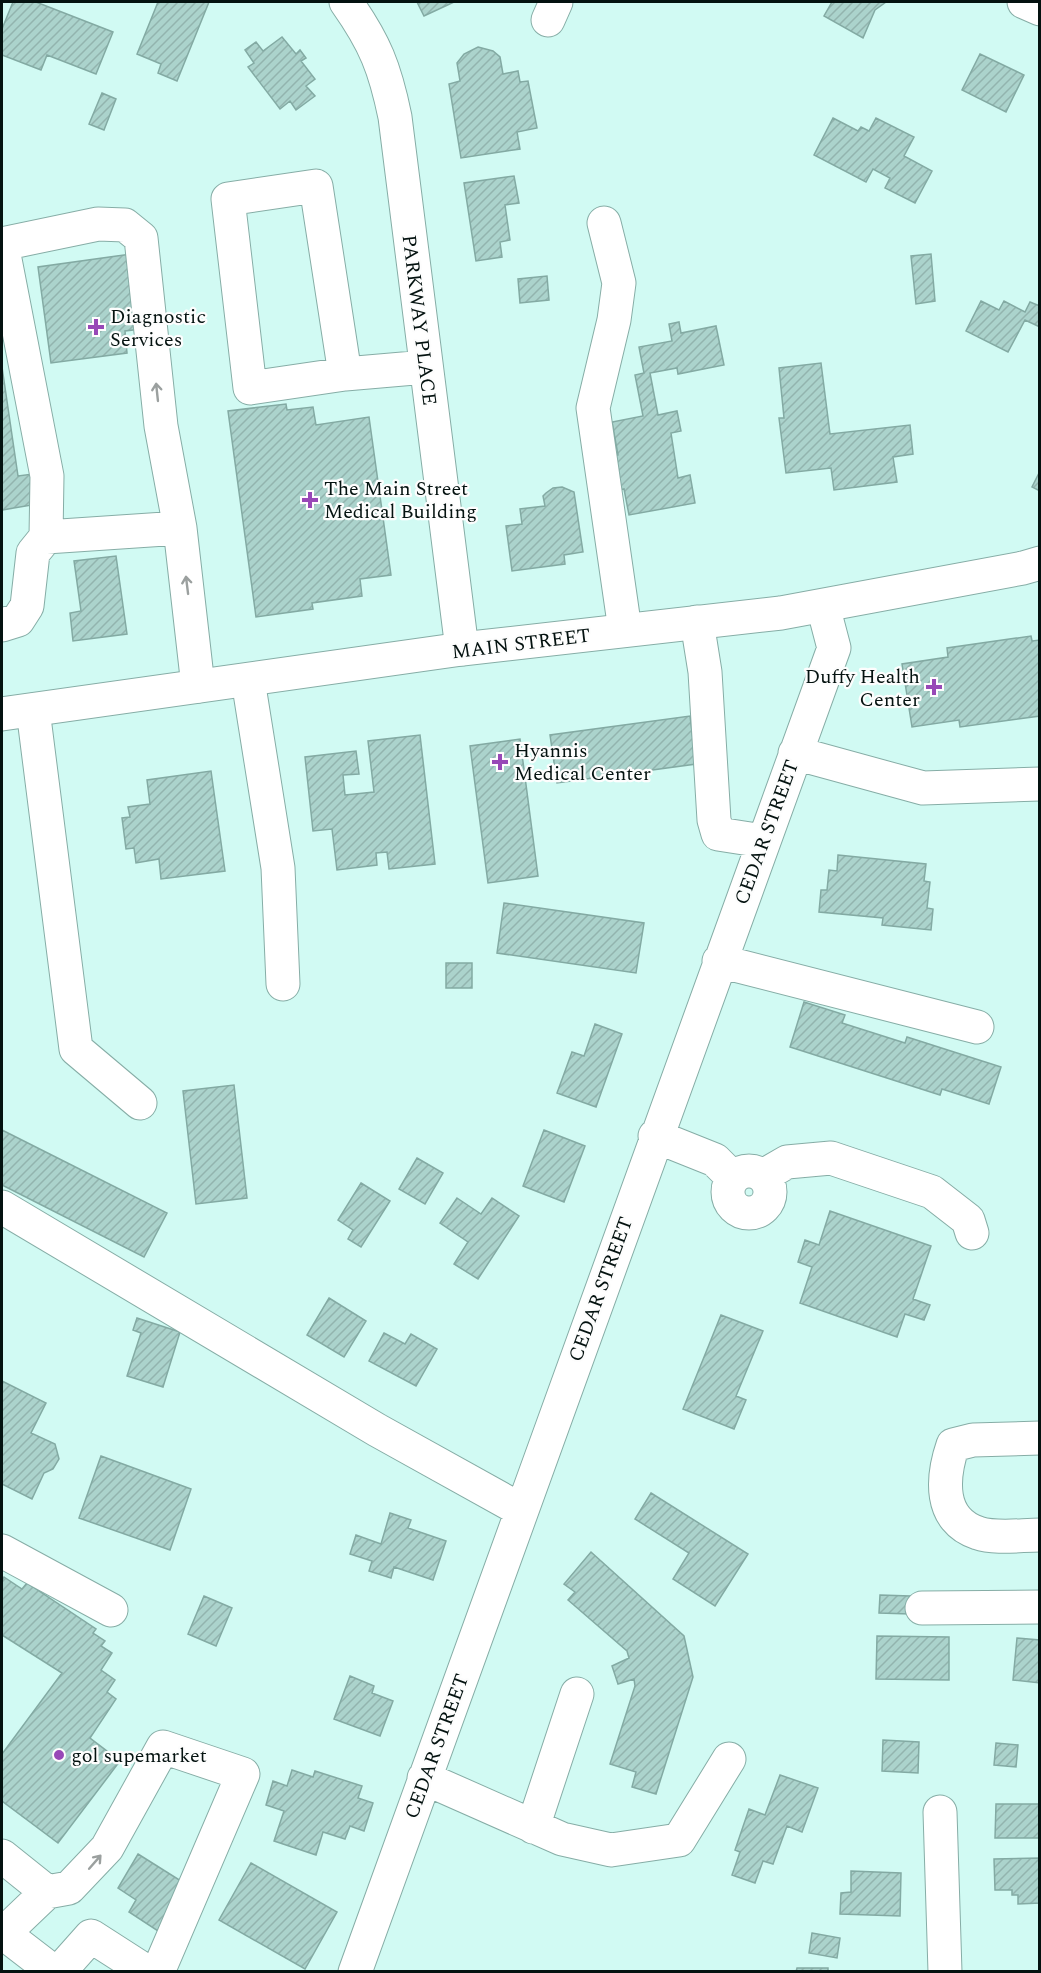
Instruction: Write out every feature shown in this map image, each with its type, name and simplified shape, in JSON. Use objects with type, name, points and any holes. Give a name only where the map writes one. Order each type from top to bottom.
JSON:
[{"type":"street","name":"PARKWAY PLACE","points":[[346,2],[369,35],[386,73],[395,117],[462,649]]},
{"type":"street","points":[[1024,2],[1040,9]]},
{"type":"street","points":[[345,375],[316,186],[228,199],[250,388],[426,367]]},
{"type":"street","points":[[604,223],[619,283],[614,320],[593,408],[625,630]]},
{"type":"street","points":[[2,625],[18,620],[27,606],[33,553],[46,537],[47,476],[2,244],[98,224],[125,225],[141,238],[160,426],[180,528],[198,686]]},
{"type":"street","points":[[46,537],[180,528]]},
{"type":"street","name":"MAIN STREET","points":[[17,712],[462,649],[823,606],[1040,563]]},
{"type":"street","name":"CEDAR STREET","points":[[355,1971],[655,1136],[834,648],[823,606]]},
{"type":"street","points":[[697,622],[705,672],[718,834],[763,841]]},
{"type":"street","points":[[248,680],[278,868],[283,984]]},
{"type":"street","points":[[17,712],[55,875],[76,1049],[140,1103]]},
{"type":"street","points":[[795,753],[923,788],[1040,784]]},
{"type":"street","points":[[719,961],[977,1027]]},
{"type":"street","points":[[655,1136],[715,1160],[748,1177],[787,1162],[831,1158],[932,1192],[968,1220],[972,1233]]},
{"type":"street","points":[[2,1207],[377,1430],[521,1510]]},
{"type":"street","points":[[1040,1438],[973,1440],[953,1445],[944,1470],[946,1501],[958,1522],[979,1534],[1040,1535]]},
{"type":"street","points":[[2,1551],[111,1610]]},
{"type":"street","points":[[922,1608],[1040,1607]]},
{"type":"street","points":[[533,1827],[577,1694]]},
{"type":"street","points":[[54,1971],[3,1933],[47,1892],[69,1888],[107,1848],[163,1747],[243,1774],[158,1971]]},
{"type":"street","points":[[424,1778],[562,1839],[611,1850],[679,1839],[729,1759]]},
{"type":"street","points":[[940,1812],[945,1971]]},
{"type":"street","points":[[2,1856],[47,1892]]},
{"type":"street","points":[[59,1971],[91,1936],[147,1971]]},
{"type":"building","points":[[13,2],[36,2],[113,32],[96,74],[47,55],[41,70],[2,55],[2,29]]},
{"type":"building","points":[[158,2],[209,2],[177,81],[158,73],[161,64],[137,54]]},
{"type":"building","points":[[417,2],[454,2],[424,16]]},
{"type":"building","points":[[832,2],[886,2],[875,10],[863,38],[824,16]]},
{"type":"building","points":[[282,37],[296,54],[300,50],[306,58],[301,61],[315,79],[306,86],[315,96],[296,110],[290,101],[280,109],[248,67],[254,63],[245,50],[256,42],[263,51]]},
{"type":"building","points":[[478,47],[493,51],[500,57],[503,74],[518,71],[520,82],[528,81],[537,128],[517,132],[520,149],[461,158],[449,84],[460,81],[457,63],[464,54]]},
{"type":"building","points":[[980,54],[1024,75],[1006,112],[962,90]]},
{"type":"building","points":[[102,93],[116,99],[104,130],[89,124]]},
{"type":"building","points":[[833,118],[858,131],[861,127],[869,131],[876,118],[914,137],[904,156],[932,171],[915,203],[885,188],[890,178],[873,169],[866,182],[814,155]]},
{"type":"building","points":[[514,176],[519,203],[505,205],[510,240],[500,242],[502,257],[476,261],[464,183]]},
{"type":"building","points":[[131,254],[141,329],[125,331],[127,353],[51,363],[38,267]]},
{"type":"building","points":[[931,254],[935,301],[916,304],[911,256]]},
{"type":"building","points":[[547,276],[549,300],[520,303],[518,279]]},
{"type":"building","points":[[981,301],[999,310],[1004,301],[1025,312],[1030,302],[1040,306],[1040,327],[1025,320],[1008,352],[966,331]]},
{"type":"building","points":[[679,322],[681,333],[716,326],[724,365],[678,374],[677,368],[650,373],[658,415],[677,411],[681,431],[671,433],[678,478],[690,475],[695,503],[629,515],[624,489],[615,491],[609,457],[618,455],[612,422],[643,416],[635,375],[644,373],[639,347],[672,341],[669,324]]},
{"type":"building","points":[[821,363],[830,434],[910,425],[913,454],[893,457],[897,482],[834,490],[831,468],[786,473],[779,418],[784,418],[779,368]]},
{"type":"building","points":[[2,367],[18,476],[33,474],[38,504],[2,510]]},
{"type":"building","name":"The Main Street Medical Building","points":[[286,404],[287,410],[313,407],[316,425],[369,417],[391,575],[360,579],[362,596],[312,603],[313,609],[256,617],[228,411]]},
{"type":"building","points":[[1040,471],[1040,491],[1032,487]]},
{"type":"building","points":[[562,487],[574,492],[583,552],[564,555],[565,564],[512,571],[506,526],[522,524],[520,509],[545,506],[543,496],[553,488]]},
{"type":"building","points":[[116,556],[127,634],[73,641],[70,613],[81,611],[74,561]]},
{"type":"building","points":[[1031,636],[1032,641],[1040,640],[1040,716],[960,727],[959,720],[912,727],[902,664],[948,657],[947,648]]},
{"type":"building","points":[[690,716],[696,764],[557,783],[550,735]]},
{"type":"building","points":[[420,735],[435,864],[389,869],[387,852],[376,853],[377,865],[337,870],[332,829],[313,831],[305,757],[356,751],[359,774],[343,775],[345,795],[374,792],[368,741]]},
{"type":"building","points":[[520,739],[538,876],[488,883],[470,746]]},
{"type":"building","points":[[211,771],[225,871],[161,879],[159,859],[136,863],[134,848],[126,849],[122,818],[130,817],[128,807],[150,804],[147,780]]},
{"type":"building","points":[[838,855],[926,864],[924,881],[930,882],[927,908],[933,909],[931,930],[882,925],[883,918],[819,912],[821,890],[827,890],[829,870],[837,871]]},
{"type":"building","points":[[504,903],[644,923],[636,973],[497,953]]},
{"type":"building","points":[[446,963],[472,963],[472,988],[446,988]]},
{"type":"building","points":[[804,1002],[845,1015],[842,1023],[905,1043],[907,1037],[1001,1067],[989,1104],[942,1089],[940,1095],[790,1047]]},
{"type":"building","points":[[595,1024],[622,1034],[596,1107],[557,1093],[572,1052],[584,1056]]},
{"type":"building","points":[[234,1085],[247,1198],[196,1204],[183,1091]]},
{"type":"building","points":[[2,1130],[167,1213],[144,1257],[2,1185]]},
{"type":"building","points":[[544,1130],[585,1146],[564,1202],[523,1186]]},
{"type":"building","points":[[417,1158],[443,1173],[425,1204],[399,1189]]},
{"type":"building","points":[[361,1183],[390,1201],[361,1247],[348,1239],[353,1230],[338,1220]]},
{"type":"building","points":[[457,1198],[481,1214],[492,1198],[519,1216],[478,1279],[454,1264],[468,1242],[440,1223]]},
{"type":"building","points":[[830,1211],[931,1246],[913,1299],[930,1305],[924,1320],[905,1314],[897,1337],[800,1303],[812,1267],[798,1262],[805,1240],[819,1245]]},
{"type":"building","points":[[329,1298],[366,1321],[344,1357],[307,1335]]},
{"type":"building","points":[[721,1315],[763,1331],[736,1396],[746,1400],[734,1429],[683,1409]]},
{"type":"building","points":[[137,1318],[180,1332],[163,1387],[127,1376],[141,1333],[133,1330]]},
{"type":"building","points":[[384,1333],[405,1344],[411,1334],[437,1349],[416,1386],[369,1361]]},
{"type":"building","points":[[2,1381],[46,1403],[31,1433],[55,1444],[59,1459],[53,1469],[44,1473],[32,1499],[2,1484]]},
{"type":"building","points":[[101,1456],[191,1489],[170,1550],[79,1518]]},
{"type":"building","points":[[651,1493],[748,1554],[715,1606],[673,1579],[689,1553],[635,1519]]},
{"type":"building","points":[[390,1513],[411,1520],[408,1528],[446,1541],[433,1580],[394,1567],[391,1578],[369,1571],[372,1561],[350,1554],[356,1535],[381,1544]]},
{"type":"building","points":[[591,1552],[684,1636],[693,1677],[656,1794],[632,1787],[636,1772],[610,1764],[635,1686],[634,1679],[618,1684],[612,1666],[629,1658],[627,1651],[568,1600],[575,1592],[564,1584]]},
{"type":"building","points":[[4,1577],[22,1589],[27,1583],[96,1629],[93,1633],[105,1641],[101,1646],[112,1653],[101,1670],[115,1680],[107,1692],[116,1699],[90,1738],[120,1761],[58,1843],[2,1801],[2,1754],[62,1673],[2,1635],[2,1581]]},
{"type":"building","points":[[880,1595],[910,1596],[910,1614],[879,1613]]},
{"type":"building","points":[[204,1596],[232,1608],[216,1646],[188,1634]]},
{"type":"building","points":[[877,1636],[949,1637],[949,1680],[876,1679]]},
{"type":"building","points":[[1017,1638],[1040,1640],[1040,1683],[1013,1680]]},
{"type":"building","points":[[350,1676],[374,1686],[372,1693],[393,1701],[380,1736],[334,1719]]},
{"type":"building","points":[[883,1740],[919,1742],[918,1773],[882,1771]]},
{"type":"building","points":[[996,1743],[1018,1745],[1016,1767],[994,1765]]},
{"type":"building","points":[[292,1770],[313,1777],[315,1771],[362,1786],[358,1798],[373,1803],[364,1831],[350,1826],[345,1839],[323,1832],[316,1855],[274,1841],[284,1811],[266,1805],[273,1781],[287,1786]]},
{"type":"building","points":[[780,1775],[818,1788],[802,1832],[787,1826],[773,1864],[763,1861],[755,1883],[732,1875],[740,1852],[735,1850],[749,1809],[765,1815]]},
{"type":"building","points":[[996,1804],[1040,1804],[1040,1838],[995,1838]]},
{"type":"building","points":[[138,1854],[189,1886],[161,1933],[129,1912],[136,1900],[118,1888]]},
{"type":"building","points":[[1040,1858],[1040,1903],[1018,1904],[1018,1895],[1012,1895],[1012,1890],[995,1890],[994,1859]]},
{"type":"building","points":[[251,1863],[337,1912],[305,1969],[219,1920]]},
{"type":"building","points":[[851,1871],[901,1873],[900,1916],[840,1914],[841,1893],[851,1892]]},
{"type":"building","points":[[812,1933],[840,1938],[837,1958],[809,1953]]},
{"type":"building","points":[[797,1968],[828,1968],[828,1972],[796,1972]]},
{"type":"place","name":"Diagnostic Services","points":[[96,327]]},
{"type":"place","name":"The Main Street Medical Building","points":[[310,500]]},
{"type":"place","name":"Duffy Health Center","points":[[934,687]]},
{"type":"place","name":"Hyannis Medical Center","points":[[500,762]]},
{"type":"place","name":"gol supemarket","points":[[59,1755]]}]
